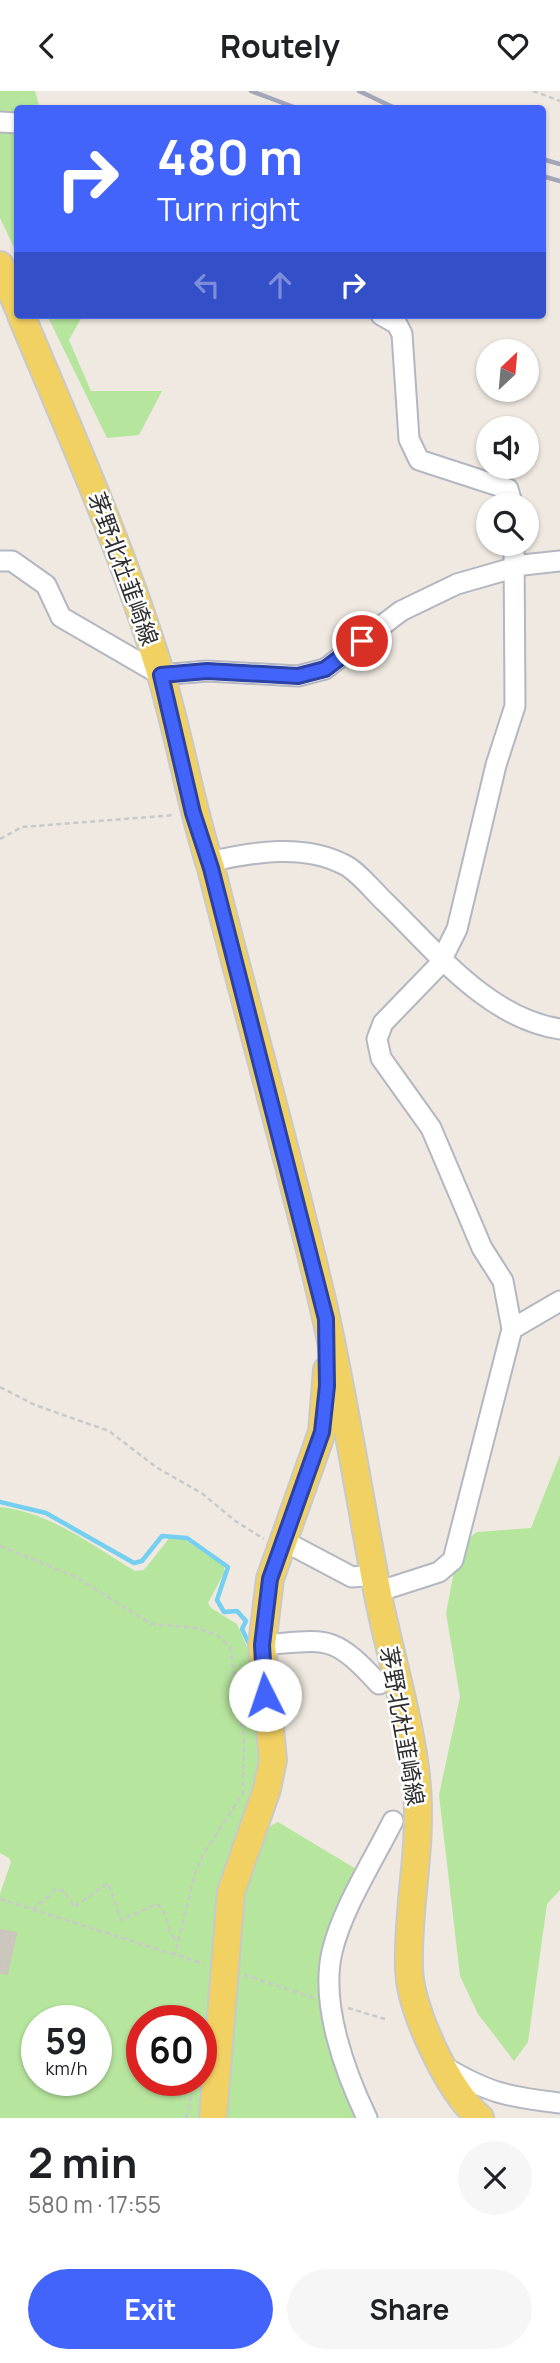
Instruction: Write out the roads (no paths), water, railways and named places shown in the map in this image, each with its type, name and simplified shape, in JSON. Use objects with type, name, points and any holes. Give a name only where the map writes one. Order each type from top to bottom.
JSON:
[{"type":"main road","points":[[0,265],[14,298]]},
{"type":"main road","name":"茅野北杜韮崎線","points":[[23,319],[129,579],[161,675],[193,813],[209,862],[326,1319],[417,1785],[419,1856],[408,1972],[421,2017],[440,2065],[467,2106],[480,2118]]},
{"type":"main road","name":"茅野北杜韮崎線","points":[[213,2118],[231,1892],[272,1772],[273,1742],[262,1645],[270,1579],[280,1544],[322,1432],[327,1386],[326,1319]]},
{"type":"street","points":[[388,319],[397,324],[402,334],[409,439],[413,452],[419,460],[508,489],[509,493]]},
{"type":"street","points":[[280,1544],[352,1577],[376,1584],[439,1572],[453,1560],[512,1329],[503,1281],[482,1248],[431,1128],[381,1058],[377,1039],[383,1023],[443,958],[457,929],[496,765],[513,715],[514,556]]},
{"type":"street","points":[[0,561],[12,561],[46,585],[61,617],[161,675],[207,671],[298,676],[325,669],[401,611],[457,584],[515,568],[560,561]]},
{"type":"street","points":[[209,862],[247,853],[307,852],[347,866],[481,994],[516,1016],[560,1029]]},
{"type":"street","points":[[512,1329],[560,1301]]},
{"type":"street","points":[[262,1645],[326,1640],[340,1647],[379,1684]]},
{"type":"street","points":[[367,2118],[346,2074],[338,2045],[329,1975],[332,1952],[341,1925],[393,1821]]},
{"type":"street","points":[[440,2065],[479,2088],[516,2098],[560,2103]]},
{"type":"waterway","points":[[0,1502],[46,1513],[134,1563],[142,1561],[162,1536],[187,1538],[228,1567],[217,1600],[224,1612],[237,1611],[246,1621],[242,1629],[252,1650]]},
{"type":"railway","points":[[251,91],[288,105]]},
{"type":"railway","points":[[359,91],[389,105]]},
{"type":"railway","points":[[546,160],[560,164]]},
{"type":"railway","points":[[546,177],[560,181]]}]
